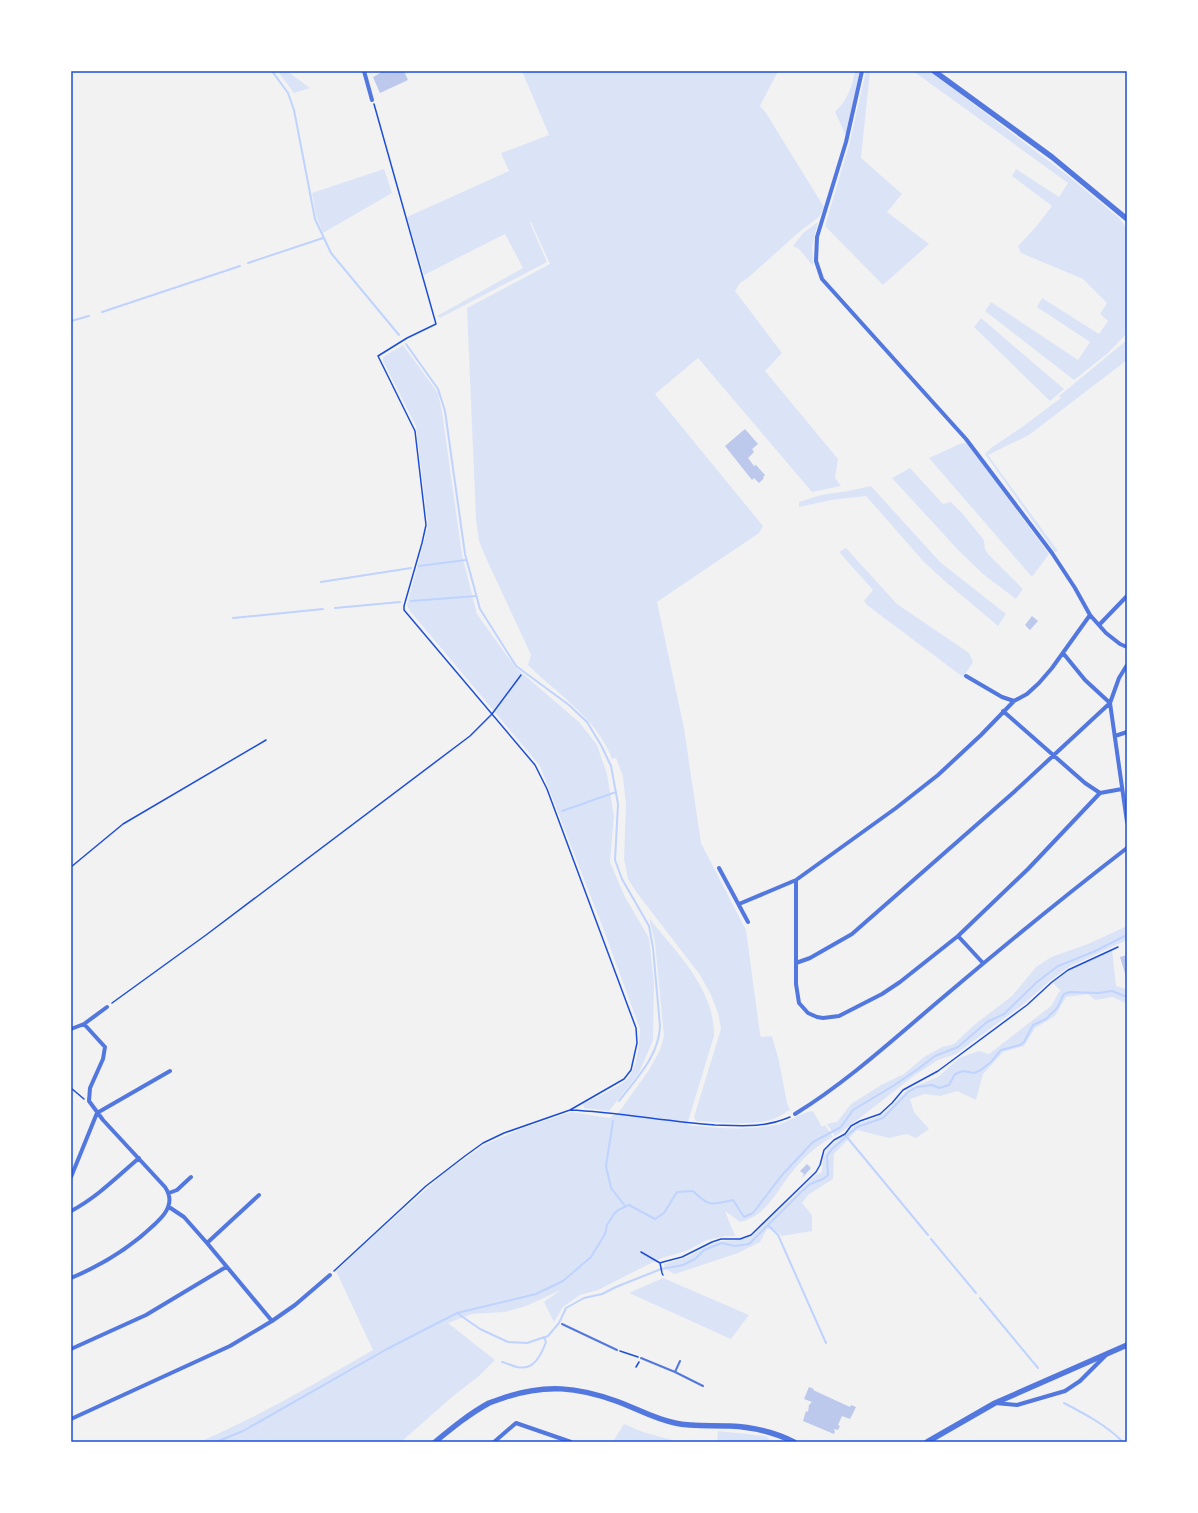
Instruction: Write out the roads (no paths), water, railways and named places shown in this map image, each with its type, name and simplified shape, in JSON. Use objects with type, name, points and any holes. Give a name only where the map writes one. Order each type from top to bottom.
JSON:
[{"type":"street","points":[[364,71],[372,100]]},
{"type":"street","points":[[862,71],[846,142],[817,237],[816,262],[822,279],[970,444],[1052,553],[1075,588],[1090,615],[1115,640],[1127,648]]},
{"type":"street","points":[[934,71],[1052,157],[1127,219]]},
{"type":"street","points":[[1099,625],[1127,596]]},
{"type":"street","points":[[739,904],[796,880],[896,808],[938,775],[981,735],[1003,711],[1014,701],[1027,694],[1039,682],[1052,668],[1090,615]]},
{"type":"street","points":[[1063,653],[1085,680],[1110,702],[1127,822]]},
{"type":"street","points":[[796,963],[810,958],[852,934],[1014,792],[1110,702],[1119,678],[1127,665]]},
{"type":"street","points":[[966,676],[1014,701]]},
{"type":"street","points":[[1003,711],[1085,783],[1100,794]]},
{"type":"street","points":[[1115,736],[1127,732]]},
{"type":"street","points":[[796,880],[796,994],[799,1003],[808,1013],[824,1018],[832,1018],[856,1009],[900,982],[958,936],[1028,868],[1100,794],[1122,789]]},
{"type":"street","points":[[795,1114],[812,1104],[878,1053],[983,963],[1127,848]]},
{"type":"street","points":[[719,868],[748,922]]},
{"type":"street","points":[[958,936],[983,963]]},
{"type":"street","points":[[71,1029],[84,1024],[107,1007]]},
{"type":"street","points":[[71,1278],[106,1261],[130,1245],[164,1215],[169,1206],[169,1194],[165,1187],[98,1113],[89,1101],[90,1088],[103,1059],[105,1047],[84,1024]]},
{"type":"street","points":[[71,1178],[98,1113],[170,1071]]},
{"type":"street","points":[[71,1211],[82,1206],[138,1158]]},
{"type":"street","points":[[169,1194],[177,1190],[191,1177]]},
{"type":"street","points":[[207,1243],[259,1195]]},
{"type":"street","points":[[169,1206],[184,1217],[272,1321]]},
{"type":"street","points":[[71,1349],[146,1315],[226,1267]]},
{"type":"street","points":[[71,1419],[230,1346],[272,1321],[295,1305],[330,1275]]},
{"type":"street","points":[[927,1442],[995,1404],[1127,1345]]},
{"type":"street","points":[[995,1404],[1017,1405],[1066,1391],[1080,1381],[1109,1353]]},
{"type":"street","points":[[435,1442],[460,1421],[490,1403],[520,1392],[550,1388],[584,1391],[617,1402],[656,1419],[693,1426],[730,1426],[748,1428],[770,1433],[794,1442]]},
{"type":"street","points":[[494,1442],[516,1423],[570,1442]]},
{"type":"lane","points":[[562,1324],[617,1350]]},
{"type":"lane","points":[[641,1358],[675,1372],[703,1386]]},
{"type":"lane","points":[[675,1372],[680,1361]]},
{"type":"waterway","points":[[272,71],[288,93],[294,110],[315,219],[331,253],[399,335]]},
{"type":"waterway","points":[[248,263],[323,238]]},
{"type":"waterway","points":[[102,312],[240,266]]},
{"type":"waterway","points":[[71,321],[89,316]]},
{"type":"waterway","points":[[406,344],[438,389],[445,411],[465,554],[480,609],[516,666],[569,705],[587,722],[601,745],[611,766],[618,804],[615,860],[622,879],[649,926],[653,948],[660,1026],[659,1037],[651,1057],[639,1076],[619,1101]]},
{"type":"waterway","points":[[419,566],[466,560]]},
{"type":"waterway","points":[[321,582],[411,568]]},
{"type":"waterway","points":[[411,601],[476,596]]},
{"type":"waterway","points":[[335,608],[400,602]]},
{"type":"waterway","points":[[233,618],[323,609]]},
{"type":"waterway","points":[[562,811],[616,792]]},
{"type":"waterway","points":[[216,1442],[243,1431],[387,1349],[457,1313],[536,1294],[563,1281],[591,1257],[605,1234],[607,1225],[614,1214],[618,1210],[629,1205],[655,1219],[664,1213],[677,1192],[693,1191],[703,1200],[715,1204],[733,1200],[744,1217],[753,1213],[782,1175],[813,1142],[841,1127],[853,1110],[893,1086],[935,1056],[958,1047],[987,1022],[1004,1014],[1037,982],[1058,966],[1093,952],[1127,935]]},
{"type":"waterway","points":[[457,1313],[480,1329],[508,1342],[527,1343],[548,1336],[559,1323],[566,1308],[584,1298],[602,1294],[661,1269],[683,1265],[695,1259],[704,1250],[722,1243],[735,1246],[749,1244],[810,1184],[823,1179],[828,1175],[827,1156],[832,1149],[857,1127],[883,1118],[908,1092],[917,1087],[932,1085],[939,1088],[949,1085],[955,1074],[963,1071],[974,1073],[981,1070],[992,1061],[1001,1050],[1020,1045],[1024,1042],[1033,1025],[1046,1019],[1057,1008],[1064,994],[1070,992],[1098,993],[1112,991],[1127,997]]},
{"type":"waterway","points":[[613,1121],[606,1166],[611,1188],[625,1206]]},
{"type":"waterway","points":[[846,1136],[928,1235]]},
{"type":"waterway","points":[[768,1225],[778,1235],[826,1343]]},
{"type":"waterway","points":[[931,1239],[976,1293]]},
{"type":"waterway","points":[[980,1298],[1038,1368]]},
{"type":"waterway","points":[[502,1362],[515,1367],[528,1367],[539,1357],[546,1342],[544,1337]]},
{"type":"waterway","points":[[1064,1403],[1102,1425],[1123,1442]]}]
